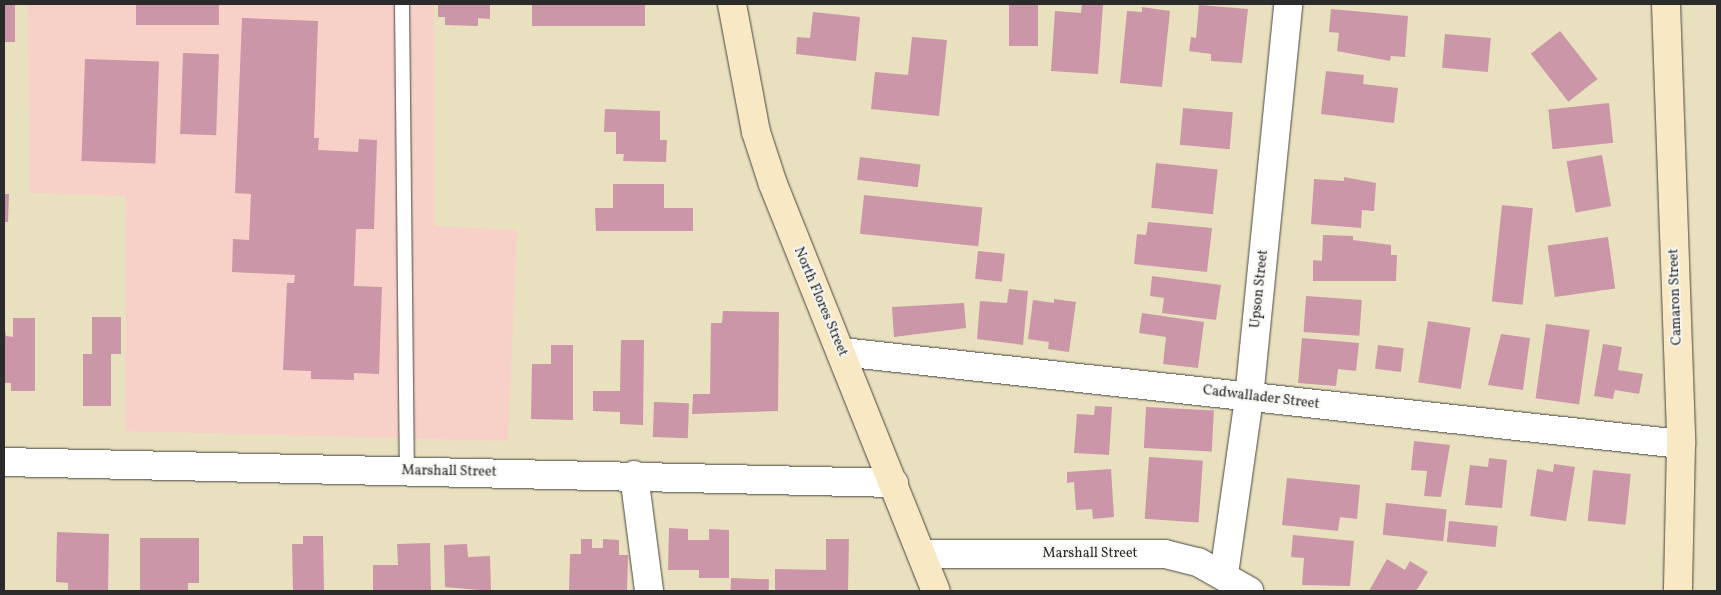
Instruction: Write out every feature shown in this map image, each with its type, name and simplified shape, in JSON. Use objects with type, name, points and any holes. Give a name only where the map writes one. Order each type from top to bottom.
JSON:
[{"type":"main road","name":"North Flores Street","points":[[732,4],[756,132],[794,239],[842,352],[936,591]]},
{"type":"main road","name":"Camaron Street","points":[[1666,4],[1681,444],[1678,591]]},
{"type":"street","name":"Upson Street","points":[[1224,574],[1249,398],[1288,4]]},
{"type":"street","name":"Cadwallader Street","points":[[842,352],[1681,444]]},
{"type":"street","name":"Marshall Street","points":[[4,462],[894,483]]},
{"type":"street","points":[[634,476],[649,591]]},
{"type":"street","name":"Marshall Street","points":[[922,554],[1165,554],[1224,574],[1249,591]]},
{"type":"lane","points":[[402,4],[406,471]]},
{"type":"shaded area","points":[[28,4],[434,4],[434,226],[517,230],[508,441],[125,431],[126,196],[30,193]]},
{"type":"building","points":[[4,4],[15,4],[15,42],[4,42]]},
{"type":"building","points":[[136,4],[219,4],[219,25],[136,25]]},
{"type":"building","points":[[438,4],[490,4],[490,19],[478,18],[478,26],[445,25],[445,17],[438,17]]},
{"type":"building","points":[[532,4],[645,4],[645,26],[532,26]]},
{"type":"building","points":[[1009,4],[1038,4],[1038,46],[1009,46]]},
{"type":"building","points":[[1082,4],[1103,5],[1098,74],[1051,71],[1055,11],[1081,13]]},
{"type":"building","points":[[1199,5],[1248,9],[1242,63],[1211,61],[1211,54],[1189,51],[1191,37],[1196,38]]},
{"type":"building","points":[[1142,7],[1170,11],[1162,87],[1120,83],[1127,11],[1142,12]]},
{"type":"building","points":[[1331,9],[1408,16],[1405,57],[1391,56],[1390,61],[1337,51],[1339,33],[1329,32]]},
{"type":"building","points":[[813,12],[860,17],[856,61],[796,54],[797,37],[810,38]]},
{"type":"building","points":[[242,18],[318,21],[314,138],[319,138],[318,150],[358,152],[359,139],[377,140],[374,229],[356,229],[354,286],[382,287],[379,374],[354,373],[354,380],[311,379],[311,371],[283,370],[287,283],[294,283],[295,275],[232,272],[233,239],[249,240],[251,194],[235,193]]},
{"type":"building","points":[[1560,31],[1598,79],[1568,102],[1531,54]]},
{"type":"building","points":[[1445,34],[1491,38],[1488,72],[1442,68]]},
{"type":"building","points":[[912,37],[947,40],[939,116],[871,109],[875,72],[908,75]]},
{"type":"building","points":[[183,53],[219,54],[216,135],[180,134]]},
{"type":"building","points":[[85,59],[159,62],[155,164],[81,161]]},
{"type":"building","points":[[1326,71],[1364,75],[1363,84],[1398,88],[1394,123],[1321,114]]},
{"type":"building","points":[[1609,103],[1613,143],[1553,149],[1548,109]]},
{"type":"building","points":[[1183,108],[1233,112],[1230,149],[1180,145]]},
{"type":"building","points":[[605,109],[660,111],[660,140],[667,140],[666,162],[623,161],[624,154],[616,154],[616,132],[604,132]]},
{"type":"building","points":[[1602,155],[1611,206],[1576,212],[1567,161]]},
{"type":"building","points":[[860,157],[921,164],[918,187],[857,180]]},
{"type":"building","points":[[1156,163],[1218,169],[1213,214],[1151,208]]},
{"type":"building","points":[[1344,177],[1376,183],[1374,211],[1362,210],[1361,228],[1311,224],[1314,179],[1344,181]]},
{"type":"building","points":[[613,184],[664,184],[664,208],[693,208],[693,231],[596,231],[595,208],[613,208]]},
{"type":"building","points":[[4,194],[9,194],[8,222],[4,222]]},
{"type":"building","points":[[864,195],[982,207],[978,246],[860,234]]},
{"type":"building","points":[[1502,205],[1533,208],[1523,305],[1492,301]]},
{"type":"building","points":[[1148,222],[1212,228],[1207,272],[1134,264],[1137,234],[1146,235]]},
{"type":"building","points":[[1323,235],[1353,236],[1353,240],[1391,245],[1391,255],[1397,255],[1396,281],[1313,281],[1313,260],[1322,261]]},
{"type":"building","points":[[1608,237],[1615,288],[1555,297],[1548,245]]},
{"type":"building","points":[[978,251],[1005,254],[1002,282],[975,279]]},
{"type":"building","points":[[1152,276],[1221,285],[1216,320],[1162,313],[1164,298],[1150,296]]},
{"type":"building","points":[[1009,289],[1028,291],[1023,345],[977,339],[980,301],[1007,303]]},
{"type":"building","points":[[1306,296],[1362,300],[1359,336],[1303,332]]},
{"type":"building","points":[[1054,299],[1076,302],[1069,352],[1048,349],[1049,342],[1028,339],[1033,300],[1054,303]]},
{"type":"building","points":[[964,303],[966,328],[894,337],[892,307]]},
{"type":"building","points":[[723,311],[779,312],[778,411],[692,414],[693,394],[710,394],[711,323],[722,323]]},
{"type":"building","points":[[1142,313],[1204,322],[1198,368],[1163,364],[1166,337],[1139,333]]},
{"type":"building","points":[[92,317],[121,317],[121,354],[111,354],[111,406],[83,406],[83,354],[92,354]]},
{"type":"building","points":[[13,318],[35,318],[35,391],[11,391],[11,383],[4,383],[4,324],[6,336],[13,337]]},
{"type":"building","points":[[1428,321],[1470,328],[1461,389],[1418,382]]},
{"type":"building","points":[[1546,324],[1590,330],[1579,404],[1536,398]]},
{"type":"building","points":[[1501,334],[1530,338],[1523,390],[1488,385]]},
{"type":"building","points":[[1302,338],[1359,343],[1356,371],[1338,369],[1336,386],[1298,383]]},
{"type":"building","points":[[621,340],[644,340],[643,425],[620,424],[620,412],[593,411],[593,391],[620,391]]},
{"type":"building","points":[[1603,344],[1622,347],[1618,370],[1643,374],[1639,394],[1615,390],[1613,399],[1594,396]]},
{"type":"building","points":[[551,345],[573,345],[573,420],[531,419],[532,364],[551,364]]},
{"type":"building","points":[[1378,345],[1404,348],[1401,372],[1375,369]]},
{"type":"building","points":[[654,402],[689,403],[688,438],[653,437]]},
{"type":"building","points":[[1095,406],[1112,407],[1109,455],[1074,453],[1077,414],[1094,415]]},
{"type":"building","points":[[1146,407],[1214,411],[1212,452],[1144,448]]},
{"type":"building","points":[[1414,441],[1450,445],[1441,497],[1424,496],[1427,471],[1411,470]]},
{"type":"building","points":[[1149,457],[1203,461],[1199,523],[1145,519]]},
{"type":"building","points":[[1489,458],[1507,460],[1502,508],[1465,505],[1470,465],[1488,467]]},
{"type":"building","points":[[1554,464],[1575,467],[1566,521],[1530,516],[1537,469],[1553,472]]},
{"type":"building","points":[[1111,469],[1114,517],[1093,519],[1092,509],[1076,510],[1074,482],[1067,483],[1067,472]]},
{"type":"building","points":[[1593,470],[1631,474],[1625,525],[1588,521]]},
{"type":"building","points":[[1287,478],[1360,485],[1357,519],[1340,517],[1338,531],[1282,525]]},
{"type":"building","points":[[1386,503],[1447,509],[1443,541],[1383,535]]},
{"type":"building","points":[[1449,521],[1498,526],[1496,547],[1447,542]]},
{"type":"building","points":[[669,528],[688,529],[688,540],[709,540],[709,529],[729,530],[729,578],[699,578],[699,570],[668,570]]},
{"type":"building","points":[[57,532],[109,534],[108,591],[68,591],[68,583],[56,582]]},
{"type":"building","points":[[1293,535],[1354,541],[1350,586],[1302,585],[1304,558],[1291,557]]},
{"type":"building","points":[[303,536],[323,536],[324,590],[293,591],[292,544],[303,544]]},
{"type":"building","points":[[140,538],[199,538],[199,583],[188,583],[188,591],[140,591]]},
{"type":"building","points":[[581,539],[592,539],[592,548],[603,548],[603,539],[619,540],[619,555],[628,555],[627,591],[569,591],[570,554],[581,554]]},
{"type":"building","points":[[826,539],[849,539],[848,591],[775,590],[775,569],[826,570]]},
{"type":"building","points":[[430,543],[431,591],[373,591],[373,565],[398,565],[397,544]]},
{"type":"building","points":[[467,544],[468,557],[490,556],[491,591],[445,587],[444,545]]},
{"type":"building","points":[[1387,559],[1405,570],[1410,561],[1428,572],[1416,591],[1369,591]]},
{"type":"building","points":[[731,578],[769,579],[769,591],[731,591]]}]
